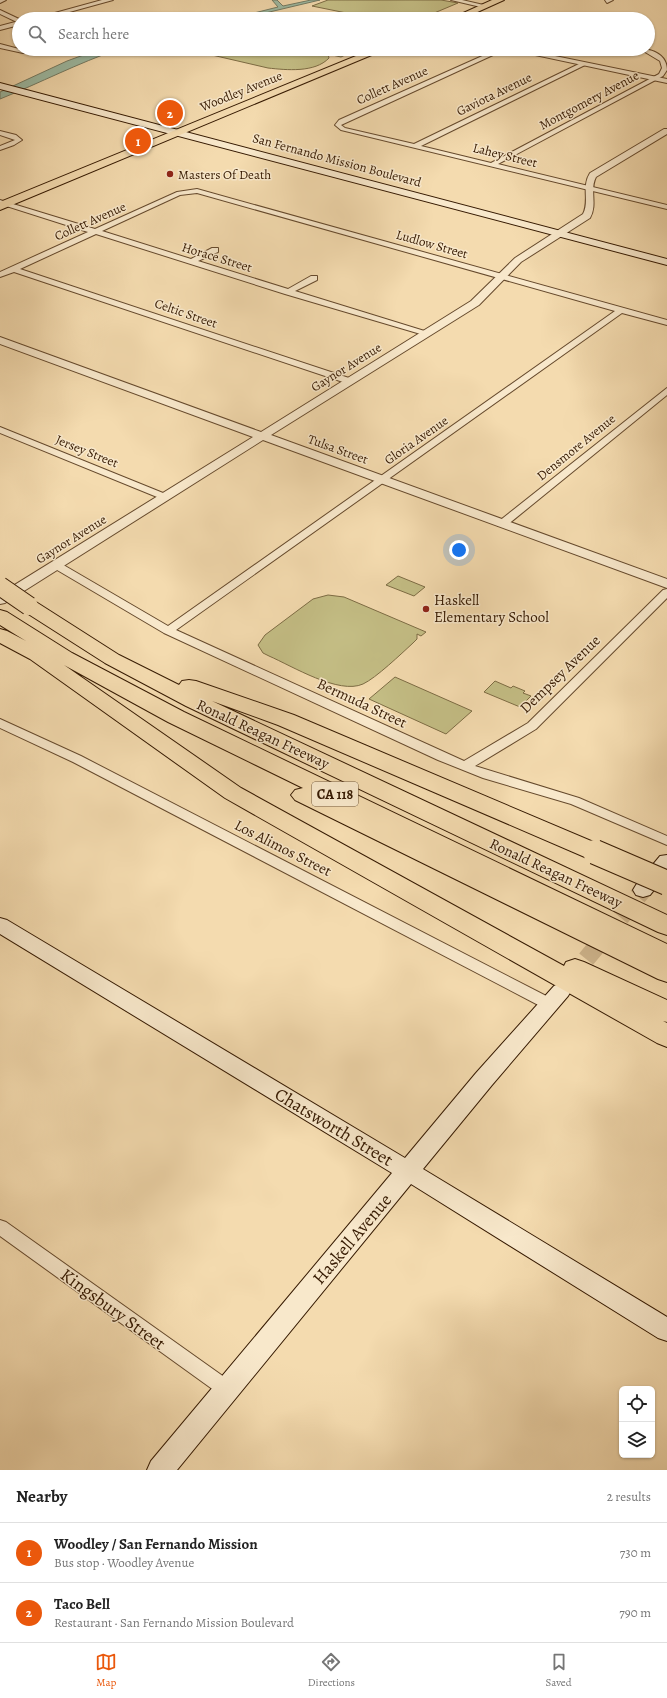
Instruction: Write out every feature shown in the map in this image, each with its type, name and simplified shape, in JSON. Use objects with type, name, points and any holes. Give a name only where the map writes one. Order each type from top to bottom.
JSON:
[{"type":"highway","name":"Ronald Reagan Freeway","points":[[0,586],[112,659],[194,702],[667,926]]},
{"type":"highway","name":"CA 118","points":[[3,624],[38,656],[158,724],[667,972]]},
{"type":"highway","name":"CA 118","points":[[3,624],[176,717],[667,955]]},
{"type":"highway","points":[[38,656],[234,794],[667,1036]]},
{"type":"highway","points":[[112,659],[286,720],[667,884]]},
{"type":"highway","points":[[393,883],[667,1012]]},
{"type":"main road","points":[[471,12],[500,0]]},
{"type":"main road","name":"Woodley Avenue","points":[[2,204],[364,56]]},
{"type":"main road","name":"San Fernando Mission Boulevard","points":[[4,87],[667,262]]},
{"type":"main road","points":[[643,890],[667,861]]},
{"type":"main road","name":"Chatsworth Street","points":[[0,925],[408,1171],[667,1330]]},
{"type":"main road","name":"Haskell Avenue","points":[[160,1470],[228,1390],[408,1171],[555,998]]},
{"type":"street","points":[[64,12],[110,0]]},
{"type":"street","points":[[454,0],[486,6]]},
{"type":"street","points":[[0,12],[12,18]]},
{"type":"street","points":[[0,28],[12,24]]},
{"type":"street","points":[[0,46],[12,48]]},
{"type":"street","name":"Montgomery Avenue","points":[[492,165],[664,72],[665,64],[655,54]]},
{"type":"street","name":"Collett Avenue","points":[[338,125],[341,121],[487,56]]},
{"type":"street","points":[[545,56],[667,81]]},
{"type":"street","name":"Gaviota Avenue","points":[[416,146],[583,64]]},
{"type":"street","name":"Lahey Street","points":[[338,125],[343,128],[667,207]]},
{"type":"street","points":[[588,188],[590,179],[599,170],[667,131]]},
{"type":"street","points":[[0,133],[18,137],[19,140],[0,148]]},
{"type":"street","name":"Gaynor Avenue","points":[[0,600],[475,303],[500,276],[518,260],[582,220],[592,206],[588,188]]},
{"type":"street","name":"Collett Avenue","points":[[0,275],[179,193],[190,191]]},
{"type":"street","name":"Ludlow Street","points":[[190,191],[202,191],[667,323]]},
{"type":"street","name":"Horace Street","points":[[2,204],[427,333]]},
{"type":"street","points":[[190,262],[215,250]]},
{"type":"street","name":"Celtic Street","points":[[14,269],[349,381]]},
{"type":"street","points":[[288,292],[314,278]]},
{"type":"street","name":"Gloria Avenue","points":[[168,632],[621,310]]},
{"type":"street","name":"Tulsa Street","points":[[0,340],[667,584]]},
{"type":"street","name":"Densmore Avenue","points":[[502,524],[667,391]]},
{"type":"street","name":"Jersey Street","points":[[0,430],[165,497]]},
{"type":"street","name":"Bermuda Street","points":[[56,565],[168,632],[442,757],[487,775],[575,801],[667,841]]},
{"type":"street","name":"Dempsey Avenue","points":[[465,766],[532,726],[667,592]]},
{"type":"street","name":"Los Alimos Street","points":[[0,723],[26,737],[77,759],[555,998]]},
{"type":"street","name":"Kingsbury Street","points":[[0,1227],[104,1303],[228,1390]]},
{"type":"shaded area","points":[[272,0],[277,0],[283,6],[311,0],[320,0],[269,12],[258,12],[278,7]]},
{"type":"shaded area","points":[[328,0],[441,0],[458,3],[437,12],[342,12],[312,6]]},
{"type":"shaded area","points":[[81,56],[100,56],[0,99],[0,92]]},
{"type":"shaded area","points":[[216,56],[328,56],[329,58],[323,63],[308,68],[292,70],[268,68]]},
{"type":"shaded area","points":[[398,576],[425,587],[414,596],[386,585]]},
{"type":"shaded area","points":[[328,595],[344,597],[426,632],[421,636],[417,634],[417,639],[375,677],[363,684],[353,686],[341,686],[329,683],[263,653],[258,645],[265,635],[313,599]]},
{"type":"shaded area","points":[[395,677],[472,711],[446,734],[369,699]]},
{"type":"shaded area","points":[[495,681],[511,688],[513,686],[525,691],[523,693],[531,696],[520,707],[484,692]]},
{"type":"tunnel","points":[[569,980],[643,890]]},
{"type":"place","name":"Taco Bell","points":[[170,113]]},
{"type":"place","name":"Woodley / San Fernando Mission","points":[[138,141]]},
{"type":"place","name":"Masters Of Death","points":[[170,174]]},
{"type":"place","name":"Haskell Elementary School","points":[[426,609]]}]
